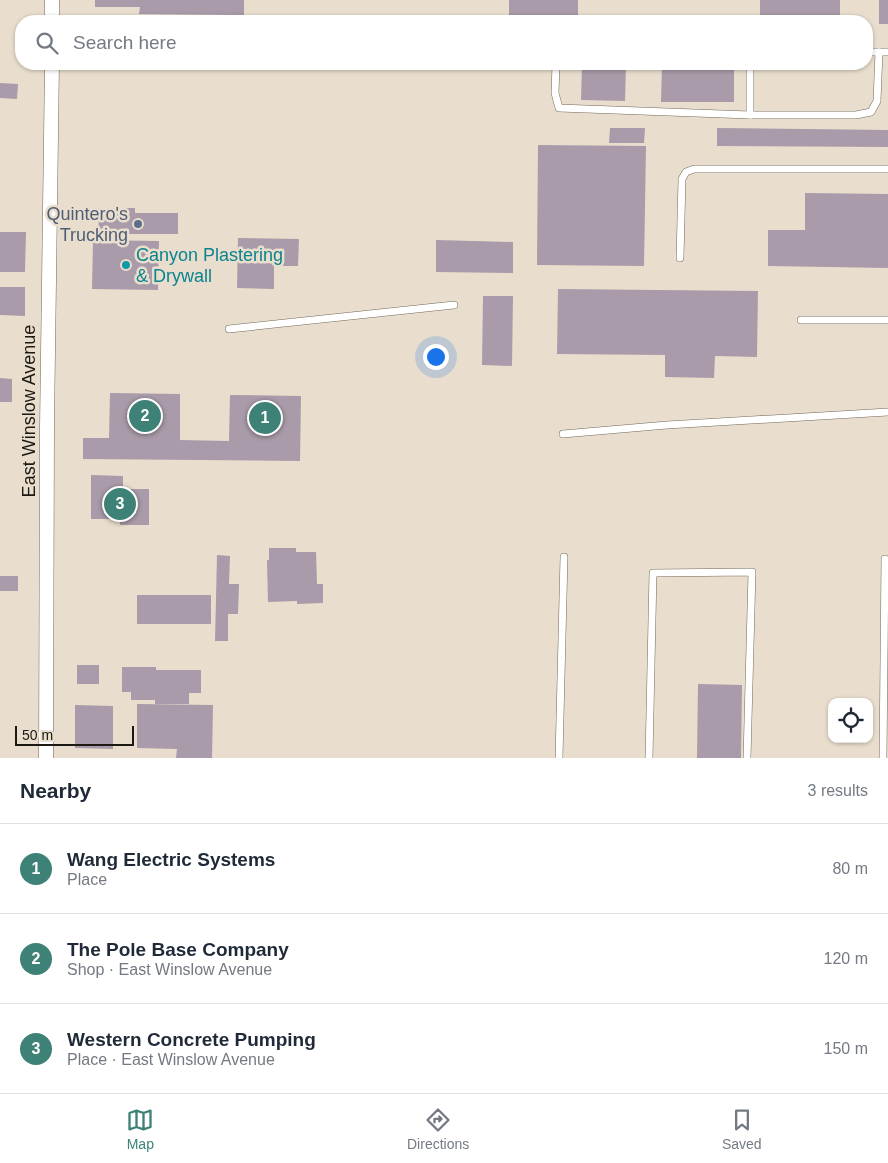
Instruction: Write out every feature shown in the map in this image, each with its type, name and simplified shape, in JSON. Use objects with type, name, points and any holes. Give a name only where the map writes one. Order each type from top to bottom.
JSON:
[{"type":"street","points":[[52,0],[52,15]]},
{"type":"street","name":"East Winslow Avenue","points":[[46,758],[47,426],[52,70]]},
{"type":"lane","points":[[873,52],[888,52]]},
{"type":"lane","points":[[556,70],[555,94],[559,108],[750,115],[856,115],[871,112],[877,101],[879,52]]},
{"type":"lane","points":[[750,70],[750,115]]},
{"type":"lane","points":[[680,258],[682,180],[686,172],[694,169],[888,169]]},
{"type":"lane","points":[[229,329],[454,305]]},
{"type":"lane","points":[[801,320],[888,320]]},
{"type":"lane","points":[[563,434],[668,425],[888,412]]},
{"type":"lane","points":[[559,758],[564,557]]},
{"type":"lane","points":[[883,758],[885,559]]},
{"type":"lane","points":[[649,758],[653,573],[752,572],[747,758]]},
{"type":"building","points":[[95,0],[244,0],[244,15],[139,14],[140,7],[95,7]]},
{"type":"building","points":[[509,0],[578,0],[578,15],[509,15]]},
{"type":"building","points":[[760,0],[840,0],[840,15],[760,15]]},
{"type":"building","points":[[879,0],[888,0],[888,24],[879,24]]},
{"type":"building","points":[[582,70],[626,70],[625,101],[581,100]]},
{"type":"building","points":[[662,70],[734,70],[734,102],[661,102]]},
{"type":"building","points":[[0,83],[18,84],[17,99],[0,98]]},
{"type":"building","points":[[610,128],[645,128],[644,143],[609,143]]},
{"type":"building","points":[[717,128],[888,130],[888,147],[717,146]]},
{"type":"building","points":[[538,145],[646,146],[644,266],[537,265]]},
{"type":"building","points":[[805,193],[888,194],[888,268],[768,266],[768,230],[805,230]]},
{"type":"building","name":"Quintero's Trucking","points":[[98,208],[135,208],[135,213],[178,213],[178,234],[99,234]]},
{"type":"building","points":[[0,232],[26,232],[25,272],[0,272]]},
{"type":"building","points":[[238,238],[299,239],[298,266],[274,266],[274,289],[237,288]]},
{"type":"building","name":"Canyon Plastering & Drywall","points":[[93,240],[159,241],[158,290],[92,289]]},
{"type":"building","points":[[436,240],[513,242],[513,273],[436,272]]},
{"type":"building","points":[[0,287],[25,287],[25,316],[0,315]]},
{"type":"building","points":[[558,289],[758,291],[757,357],[715,356],[714,378],[665,377],[665,355],[557,354]]},
{"type":"building","points":[[483,296],[513,296],[512,366],[482,365]]},
{"type":"building","points":[[0,378],[12,379],[12,402],[0,402]]},
{"type":"building","points":[[110,393],[180,394],[180,440],[229,441],[230,395],[301,396],[300,461],[83,459],[83,438],[109,438]]},
{"type":"building","points":[[91,475],[123,476],[123,489],[149,489],[149,525],[120,525],[120,519],[91,519]]},
{"type":"building","points":[[269,548],[296,548],[296,552],[316,552],[317,584],[323,584],[323,603],[297,604],[297,601],[268,602],[267,560],[269,560]]},
{"type":"building","points":[[217,555],[230,556],[229,584],[239,584],[238,614],[228,614],[228,641],[215,641]]},
{"type":"building","points":[[0,576],[18,576],[18,591],[0,591]]},
{"type":"building","points":[[137,595],[211,595],[211,624],[137,624]]},
{"type":"building","points":[[77,665],[99,665],[99,684],[77,684]]},
{"type":"building","points":[[122,667],[156,667],[156,670],[201,670],[201,693],[189,693],[189,704],[155,704],[155,700],[131,700],[131,692],[122,692]]},
{"type":"building","points":[[698,684],[742,685],[741,758],[697,758]]},
{"type":"building","points":[[137,704],[213,705],[212,758],[176,758],[177,749],[137,748]]},
{"type":"building","points":[[75,705],[113,706],[113,749],[75,748]]},
{"type":"place","name":"Quintero's Trucking","points":[[138,224]]},
{"type":"place","name":"Canyon Plastering & Drywall","points":[[126,265]]},
{"type":"place","name":"The Pole Base Company","points":[[145,416]]},
{"type":"place","name":"Wang Electric Systems","points":[[265,418]]},
{"type":"place","name":"Western Concrete Pumping","points":[[120,504]]}]
